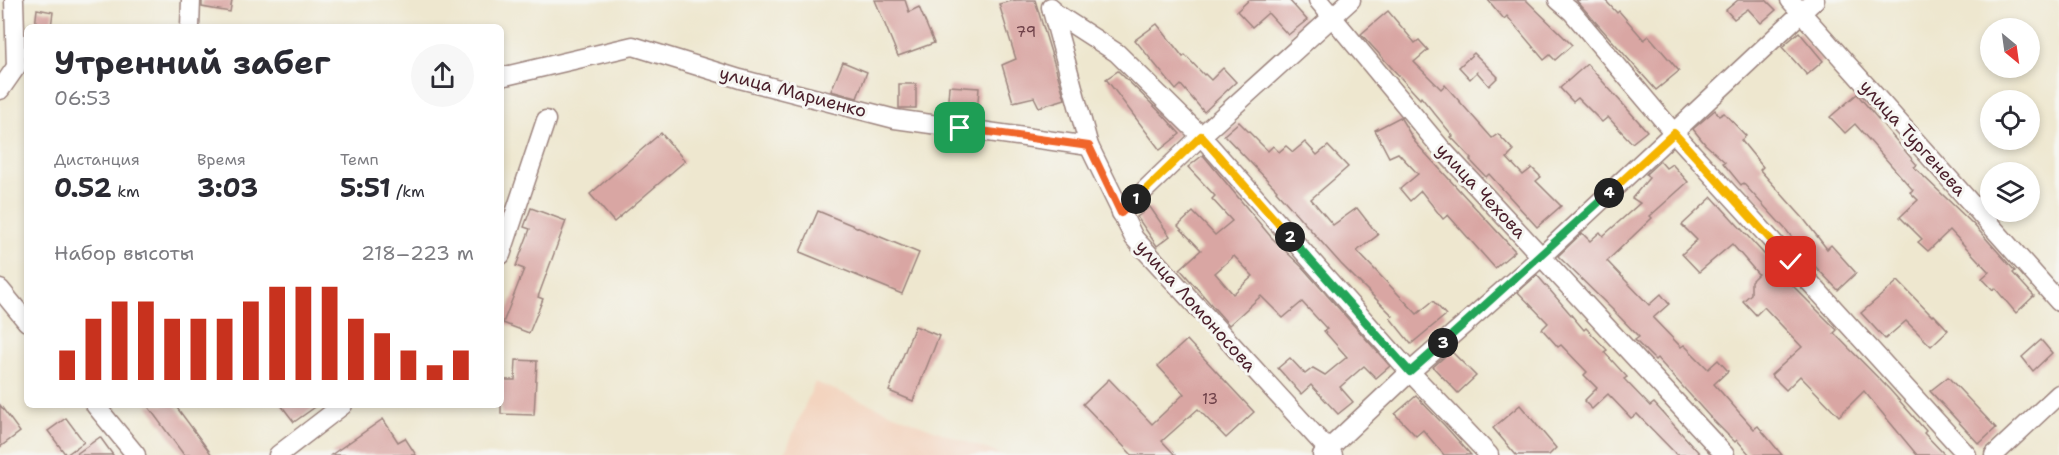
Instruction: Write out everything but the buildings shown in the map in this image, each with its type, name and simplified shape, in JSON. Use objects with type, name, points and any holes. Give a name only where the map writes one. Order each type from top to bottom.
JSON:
[{"type":"street","points":[[0,90],[14,66],[14,0]]},
{"type":"street","points":[[190,24],[191,0]]},
{"type":"street","name":"улица Чехова","points":[[1318,0],[1440,147],[1725,455]]},
{"type":"street","points":[[1121,213],[1201,136],[1352,0]]},
{"type":"street","points":[[1558,0],[1572,12],[1674,133],[1967,455]]},
{"type":"street","points":[[1328,453],[1410,372],[1542,256],[1674,133],[1796,6],[1815,0]]},
{"type":"street","points":[[1051,5],[1117,53],[1201,136],[1410,372],[1489,455]]},
{"type":"street","name":"улица Ломоносова","points":[[1051,5],[1089,146],[1134,238],[1328,453]]},
{"type":"street","name":"улица Тургенева","points":[[1796,6],[2059,302]]},
{"type":"street","name":"улица Мариенко","points":[[504,76],[633,46],[740,79],[895,119],[1089,146]]},
{"type":"street","points":[[504,246],[546,120]]},
{"type":"street","points":[[0,289],[24,318]]},
{"type":"street","points":[[1994,455],[2059,394]]},
{"type":"street","points":[[97,408],[136,455]]},
{"type":"street","points":[[278,455],[339,408]]},
{"type":"shaded area","points":[[815,382],[926,427],[1002,455],[784,455]]},
{"type":"route","points":[[960,128],[1089,146],[1121,213],[1201,136],[1410,372],[1542,256],[1674,133],[1791,262]]}]
